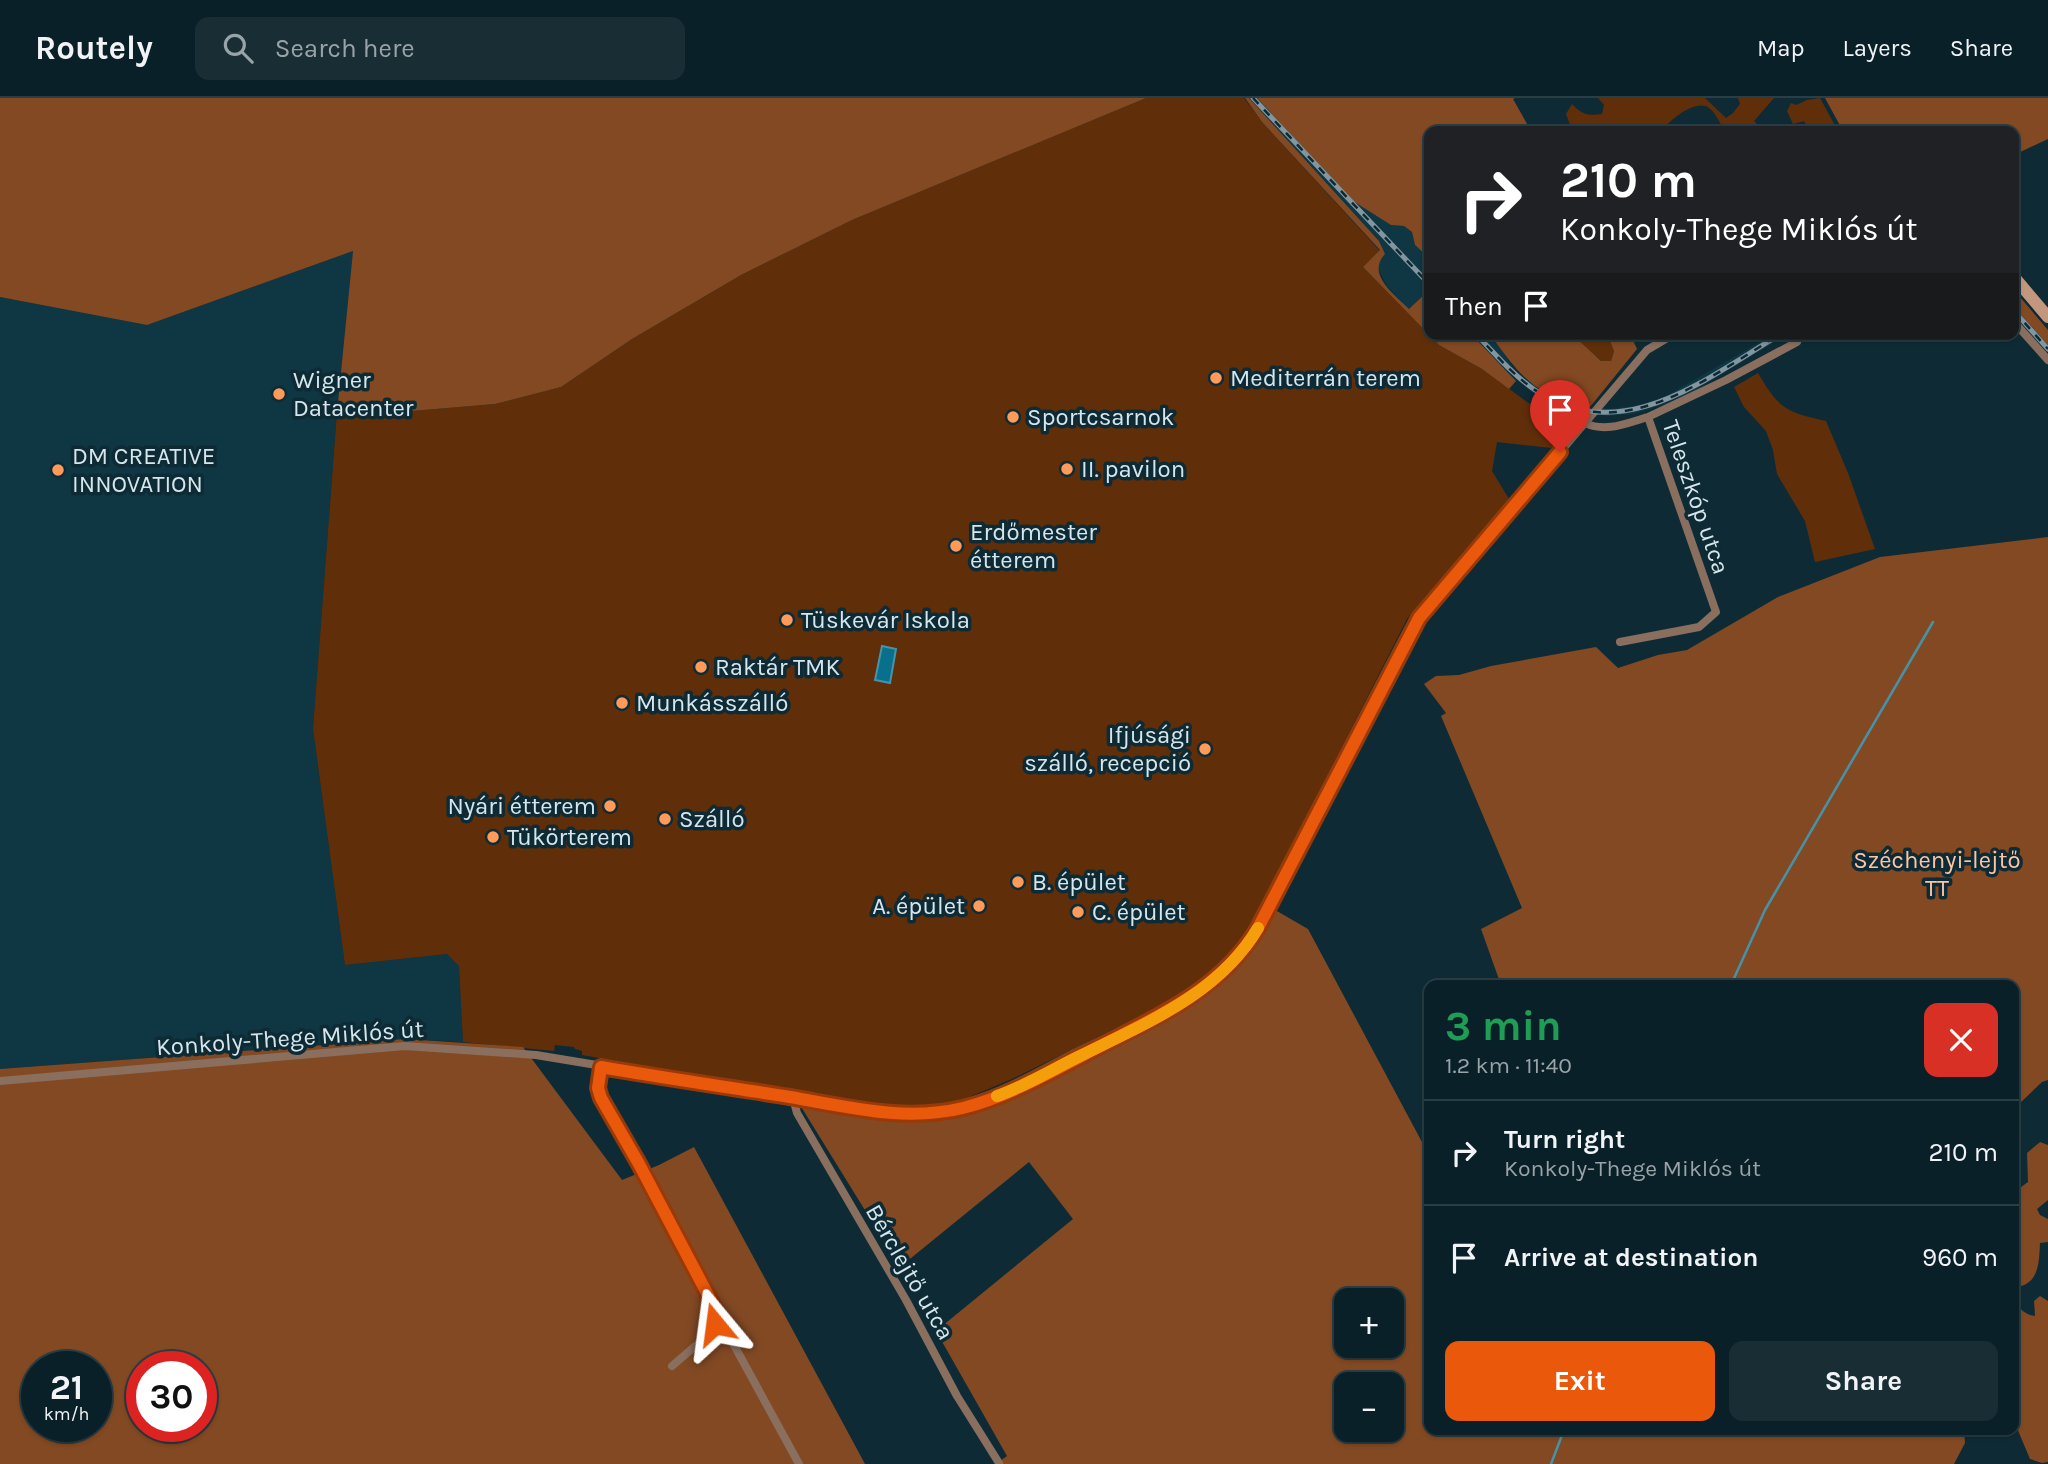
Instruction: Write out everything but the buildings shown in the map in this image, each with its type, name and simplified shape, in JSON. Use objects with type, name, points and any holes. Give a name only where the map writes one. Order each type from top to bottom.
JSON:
[{"type":"street","points":[[2019,283],[2048,317]]},
{"type":"street","points":[[2019,328],[2048,360]]},
{"type":"street","name":"Konkoly-Thege Miklós út","points":[[0,1081],[405,1046],[503,1052],[894,1114],[920,1115],[963,1108],[1002,1095],[1174,1008],[1213,981],[1247,947],[1419,618],[1647,350],[1664,340]]},
{"type":"street","points":[[1648,416],[1727,380],[1797,342]]},
{"type":"street","name":"Teleszkóp utca","points":[[1585,423],[1594,427],[1611,427],[1648,416],[1716,612],[1699,627],[1620,642]]},
{"type":"street","points":[[601,1067],[598,1088],[601,1098],[799,1464]]},
{"type":"street","name":"Bérclejtő utca","points":[[793,1098],[797,1113],[906,1300],[957,1396],[999,1463]]},
{"type":"street","points":[[672,1366],[710,1331],[718,1314]]},
{"type":"street","points":[[710,1331],[729,1333]]},
{"type":"shaded area","points":[[1146,98],[1244,98],[1262,122],[1380,251],[1363,267],[1424,330],[1424,340],[1434,340],[1482,369],[1527,402],[1572,427],[1552,448],[1497,442],[1492,471],[1509,499],[1407,619],[1251,925],[1225,960],[1200,982],[1171,1001],[1012,1079],[957,1102],[904,1108],[792,1092],[582,1055],[582,1051],[574,1047],[555,1045],[554,1051],[463,1042],[459,966],[447,954],[345,965],[313,729],[337,412],[412,411],[495,404],[561,387],[632,339],[741,275],[852,220]]},
{"type":"shaded area","points":[[1249,98],[1257,98],[1391,225],[1404,226],[1412,232],[1415,245],[1424,253],[1424,296],[1409,310],[1387,286],[1377,267],[1382,251],[1379,241]]},
{"type":"shaded area","points":[[1598,98],[1705,98],[1726,118],[1740,104],[1738,98],[1774,98],[1754,121],[1756,126],[1722,126],[1709,108],[1697,106],[1683,112],[1666,126],[1570,126],[1566,114],[1572,104],[1586,114],[1593,115],[1602,114],[1604,105]]},
{"type":"shaded area","points":[[1820,98],[1835,126],[1806,126],[1804,121],[1793,124],[1787,111],[1791,103],[1796,105]]},
{"type":"shaded area","points":[[353,251],[337,412],[313,730],[345,965],[447,954],[459,965],[463,1042],[405,1039],[0,1069],[0,297],[147,325]]},
{"type":"shaded area","points":[[1476,340],[1494,340],[1515,370],[1542,391],[1580,406],[1611,409],[1640,405],[1666,396],[1764,340],[1778,340],[1694,391],[1665,404],[1633,414],[1607,416],[1566,409],[1533,393],[1488,354]]},
{"type":"shaded area","points":[[1578,340],[1609,340],[1614,351],[1611,361],[1601,361]]},
{"type":"shaded area","points":[[1758,373],[1778,402],[1785,407],[1801,415],[1826,421],[1875,549],[1815,562],[1805,521],[1777,474],[1766,431],[1744,407],[1734,387]]},
{"type":"green space","points":[[0,98],[1146,98],[852,220],[741,275],[632,339],[561,387],[495,404],[412,411],[337,412],[353,251],[147,325],[0,297]]},
{"type":"green space","points":[[1245,98],[1249,98],[1379,241],[1385,254],[1380,261],[1380,276],[1390,290],[1409,309],[1424,295],[1424,330],[1363,267],[1380,250],[1262,122]]},
{"type":"green space","points":[[1257,98],[1515,98],[1513,99],[1528,126],[1424,126],[1424,253],[1415,245],[1412,232],[1404,226],[1391,225],[1353,201]]},
{"type":"green space","points":[[1825,98],[2048,98],[2048,139],[2019,153],[2019,126],[1840,126]]},
{"type":"green space","points":[[2019,296],[2048,330],[2048,345],[2019,313]]},
{"type":"green space","points":[[1434,340],[1477,340],[1516,381],[1509,389],[1482,369]]},
{"type":"green space","points":[[1494,340],[1578,340],[1601,361],[1611,361],[1614,351],[1609,340],[1633,340],[1637,349],[1590,407],[1556,398],[1543,391],[1510,362]]},
{"type":"green space","name":"Széchenyi-lejtő TT","points":[[2048,537],[2048,1080],[2042,1082],[2019,1104],[2019,980],[1499,980],[1481,929],[1522,908],[1441,716],[1446,713],[1424,684],[1436,676],[1459,675],[1491,666],[1596,647],[1618,668],[1658,655],[1687,650],[1778,597],[1880,557]]},
{"type":"green space","points":[[1263,903],[1308,929],[1424,1146],[1424,1435],[1964,1435],[1965,1443],[1954,1464],[996,1464],[1007,1456],[936,1331],[1073,1219],[1029,1162],[900,1267],[792,1092],[899,1106],[935,1105],[971,1097],[1023,1075],[1153,1011],[1208,976],[1230,954]]},
{"type":"green space","points":[[405,1039],[523,1047],[622,1180],[694,1147],[865,1464],[0,1464],[0,1069]]},
{"type":"green space","points":[[2040,1142],[2048,1145],[2048,1200],[2037,1209],[2040,1215],[2048,1219],[2048,1242],[2040,1243],[2038,1265],[2033,1277],[2019,1286],[2019,1189],[2028,1182],[2027,1153]]},
{"type":"green space","points":[[2040,1296],[2048,1301],[2048,1462],[2042,1463],[2030,1459],[2019,1433],[2019,1304],[2024,1312],[2035,1316],[2034,1301]]},
{"type":"water","points":[[882,646],[896,649],[890,683],[875,680]]},
{"type":"waterway","points":[[1733,980],[1765,910],[1933,622]]},
{"type":"waterway","points":[[1551,1464],[1562,1435]]},
{"type":"railway","points":[[1253,98],[1424,279]]},
{"type":"railway","points":[[2019,317],[2048,349]]},
{"type":"railway","points":[[1482,340],[1511,371],[1535,390],[1567,406],[1600,412],[1631,410],[1662,401],[1693,387],[1771,340]]},
{"type":"slow traffic","points":[[997,1096],[1150,1021],[1196,994],[1232,964],[1247,947],[1258,928]]},
{"type":"place","name":"Mediterrán terem","points":[[1216,378]]},
{"type":"place","name":"Wigner Datacenter","points":[[279,394]]},
{"type":"place","name":"Sportcsarnok","points":[[1013,417]]},
{"type":"place","name":"II. pavilon","points":[[1067,469]]},
{"type":"place","name":"DM CREATIVE INNOVATION","points":[[58,470]]},
{"type":"place","name":"Erdőmester étterem","points":[[956,546]]},
{"type":"place","name":"Tüskevár Iskola","points":[[787,620]]},
{"type":"place","name":"Raktár TMK","points":[[701,667]]},
{"type":"place","name":"Munkásszálló","points":[[622,703]]},
{"type":"place","name":"Ifjúsági szálló, recepció","points":[[1205,749]]},
{"type":"place","name":"Nyári étterem","points":[[610,806]]},
{"type":"place","name":"Szálló","points":[[665,819]]},
{"type":"place","name":"Tükörterem","points":[[493,837]]},
{"type":"place","name":"B. épület","points":[[1018,882]]},
{"type":"place","name":"A. épület","points":[[979,906]]},
{"type":"place","name":"C. épület","points":[[1078,912]]},
{"type":"route","points":[[715,1324],[718,1314],[601,1098],[598,1088],[601,1067],[839,1107],[920,1115],[963,1108],[1002,1095],[1150,1021],[1196,994],[1232,964],[1247,947],[1419,618],[1560,452]]}]
